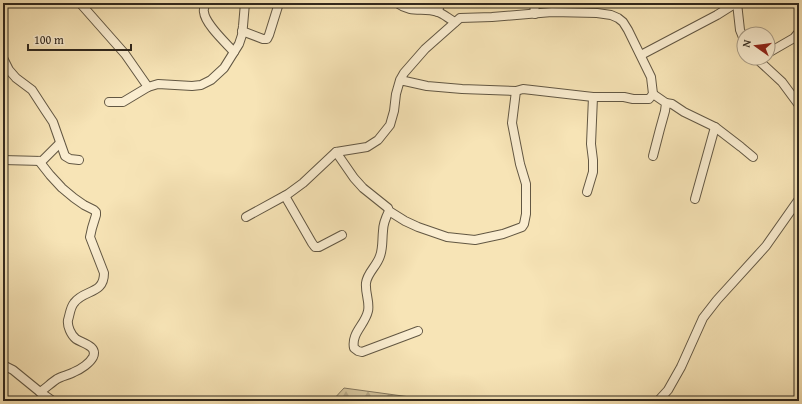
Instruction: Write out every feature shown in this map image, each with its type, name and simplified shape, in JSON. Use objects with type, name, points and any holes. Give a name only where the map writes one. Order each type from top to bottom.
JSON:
[{"type":"street","points":[[80,3],[125,54],[148,87]]},
{"type":"street","points":[[205,3],[204,13],[207,21],[234,52]]},
{"type":"street","points":[[109,102],[123,102],[148,87],[158,84],[192,86],[201,85],[211,80],[224,68],[238,44],[245,17],[245,3]]},
{"type":"street","points":[[242,31],[263,40],[267,39],[279,3]]},
{"type":"street","points":[[396,3],[409,10],[427,10],[438,12],[455,22]]},
{"type":"street","points":[[438,12],[440,3]]},
{"type":"street","points":[[534,3],[535,14]]},
{"type":"street","points":[[641,55],[718,15],[737,3],[740,26]]},
{"type":"street","points":[[246,217],[285,196],[303,183],[336,152],[367,147],[378,140],[390,125],[394,111],[396,94],[400,80],[404,73],[425,49],[460,18],[552,12],[597,13],[611,15],[623,22],[628,30],[651,77],[653,94],[649,99],[592,97],[523,89],[516,91],[427,86],[400,80]]},
{"type":"street","points":[[776,48],[794,38],[799,32]]},
{"type":"street","points":[[3,58],[9,70],[16,78],[32,90],[46,110],[65,156],[70,160],[79,160]]},
{"type":"street","points":[[765,66],[782,82],[799,105]]},
{"type":"street","points":[[336,152],[354,178],[363,188],[388,208],[389,211],[404,221],[447,237],[475,240],[504,234],[522,227],[526,214],[526,184],[520,164],[512,124],[516,91]]},
{"type":"street","points":[[653,94],[666,103],[672,104],[684,112],[715,127],[753,157]]},
{"type":"street","points":[[586,192],[593,172],[591,144],[592,97]]},
{"type":"street","points":[[653,156],[666,103]]},
{"type":"street","points":[[695,199],[715,127]]},
{"type":"street","points":[[3,160],[42,161],[60,143]]},
{"type":"street","points":[[39,161],[62,188],[74,198],[96,212],[90,237],[104,273],[104,278],[99,288],[82,295],[74,302],[70,310],[68,324],[72,335],[92,348],[94,354],[93,357],[88,363],[75,372],[59,378],[40,392]]},
{"type":"street","points":[[285,196],[315,247],[319,247],[342,234]]},
{"type":"street","points":[[658,401],[668,390],[681,367],[703,318],[717,300],[766,246],[799,199]]},
{"type":"street","points":[[389,211],[384,222],[380,256],[366,284],[368,310],[366,317],[354,337],[354,348],[362,352],[418,331]]},
{"type":"street","points":[[3,365],[13,370],[53,401]]},
{"type":"green space","points":[[344,388],[410,397],[407,401],[332,401]]}]
